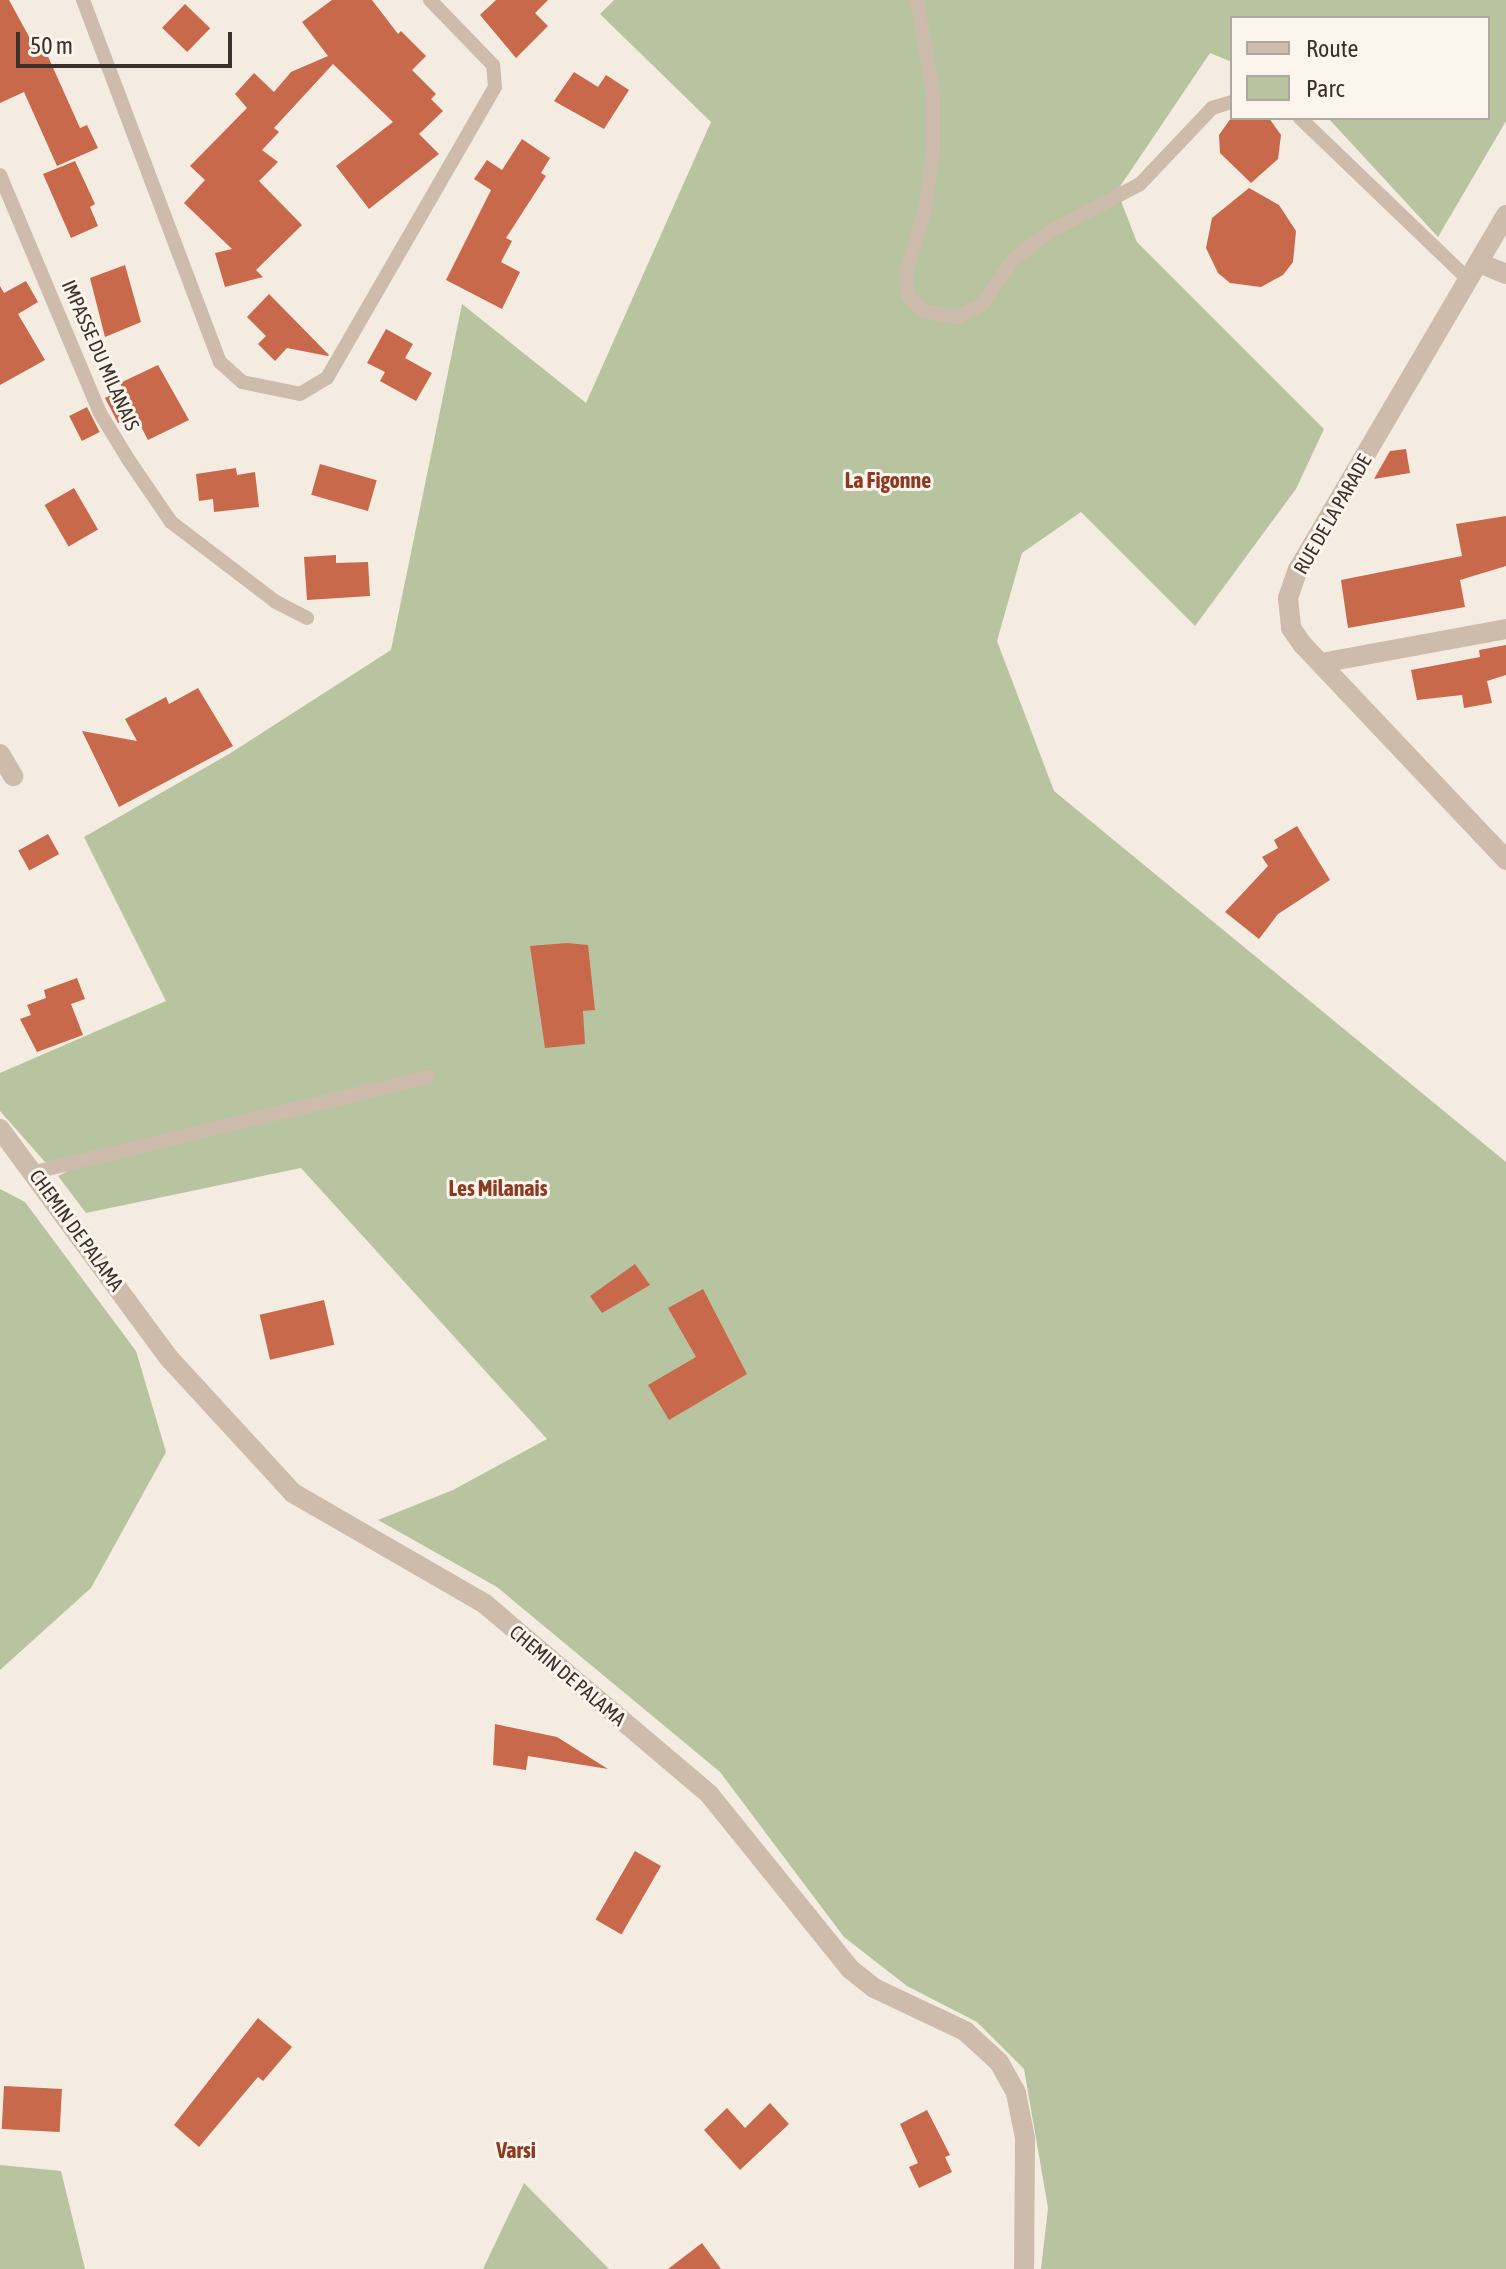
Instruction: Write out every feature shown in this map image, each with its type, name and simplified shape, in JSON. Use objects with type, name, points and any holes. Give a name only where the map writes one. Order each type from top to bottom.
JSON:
[{"type":"street","name":"RUE DE LA PARADE","points":[[1506,215],[1298,569],[1288,598],[1291,628],[1506,860]]},
{"type":"street","points":[[1474,272],[1506,274]]},
{"type":"street","points":[[1321,663],[1506,629]]},
{"type":"street","points":[[0,754],[13,776]]},
{"type":"street","name":"CHEMIN DE PALAMA","points":[[0,1129],[35,1172],[168,1357],[293,1493],[485,1604],[709,1794],[850,1969],[874,1988],[965,2031],[999,2062],[1016,2093],[1025,2138],[1024,2269]]},
{"type":"lane","points":[[83,0],[220,362],[242,382],[300,394],[327,378],[495,87],[493,65],[430,0]]},
{"type":"lane","points":[[917,0],[933,93],[933,151],[924,214],[906,272],[908,296],[923,311],[958,317],[982,304],[1013,260],[1049,232],[1140,184],[1212,108],[1230,103]]},
{"type":"lane","points":[[1302,120],[1474,272]]},
{"type":"lane","name":"IMPASSE DU MILANAIS","points":[[0,175],[100,413],[136,472],[171,522],[276,602],[307,618]]},
{"type":"lane","points":[[35,1172],[428,1077]]},
{"type":"green space","points":[[614,0],[1506,0],[1506,121],[1438,237],[1330,120],[1490,120],[1490,16],[1230,16],[1230,61],[1210,53],[1117,191],[1137,242],[1324,429],[1296,489],[1195,626],[1081,512],[1022,553],[997,641],[1054,791],[1506,1162],[1506,2269],[1041,2269],[1048,2208],[1024,2069],[977,2022],[907,1986],[844,1937],[720,1772],[497,1587],[378,1520],[453,1490],[547,1439],[301,1168],[86,1213],[58,1176],[70,1170],[65,1160],[45,1162],[0,1111],[0,1073],[166,1001],[84,837],[229,754],[391,650],[462,304],[586,403],[711,122],[600,14]]},
{"type":"green space","points":[[0,1189],[25,1202],[136,1351],[166,1452],[91,1588],[0,1670]]},
{"type":"green space","points":[[0,2165],[61,2171],[85,2269],[0,2269]]},
{"type":"green space","points":[[524,2183],[609,2269],[483,2269]]},
{"type":"building","points":[[0,0],[9,0],[39,55],[46,52],[80,128],[87,125],[98,148],[57,166],[24,92],[0,103]]},
{"type":"building","points":[[332,0],[372,0],[398,34],[401,31],[426,56],[412,70],[436,94],[431,99],[443,111],[419,134],[439,154],[369,209],[336,166],[393,122],[333,64],[274,128],[279,132],[262,150],[278,162],[259,181],[302,225],[256,270],[263,277],[225,287],[215,253],[232,249],[184,203],[205,180],[190,166],[247,108],[235,94],[254,73],[274,92],[291,72],[328,56],[302,22]]},
{"type":"building","points":[[496,0],[548,0],[535,13],[548,26],[516,58],[480,15]]},
{"type":"building","points":[[185,4],[210,28],[187,52],[162,28]]},
{"type":"building","points":[[574,72],[598,87],[606,75],[629,90],[604,129],[554,101]]},
{"type":"building","points":[[1230,119],[1270,120],[1281,135],[1278,159],[1251,183],[1220,153],[1219,135]]},
{"type":"building","points":[[522,139],[550,158],[541,173],[546,176],[506,238],[512,241],[501,262],[520,272],[502,309],[446,280],[491,190],[474,179],[487,160],[502,170]]},
{"type":"building","points":[[75,161],[95,204],[90,207],[98,226],[71,238],[43,174]]},
{"type":"building","points":[[1249,188],[1279,205],[1296,231],[1293,262],[1283,275],[1261,287],[1230,283],[1218,273],[1206,248],[1212,218]]},
{"type":"building","points":[[125,265],[141,322],[105,337],[90,278]]},
{"type":"building","points":[[26,281],[38,302],[18,314],[45,360],[0,385],[0,286],[4,293]]},
{"type":"building","points":[[269,294],[328,356],[287,348],[275,361],[258,344],[266,336],[247,317]]},
{"type":"building","points":[[386,329],[413,344],[405,358],[432,373],[416,401],[380,381],[385,372],[367,363]]},
{"type":"building","points":[[158,365],[189,420],[148,440],[135,415],[118,423],[105,398],[123,389],[120,383]]},
{"type":"building","points":[[87,407],[100,432],[82,441],[69,416]]},
{"type":"building","points":[[1406,449],[1410,473],[1374,479],[1390,451]]},
{"type":"building","points":[[320,464],[377,480],[368,511],[311,495]]},
{"type":"building","points":[[236,468],[237,475],[255,472],[259,507],[214,512],[213,499],[199,501],[196,474]]},
{"type":"building","points":[[74,488],[98,530],[69,547],[45,505]]},
{"type":"building","points":[[1506,516],[1506,566],[1460,580],[1465,607],[1348,628],[1341,580],[1462,556],[1456,524]]},
{"type":"building","points":[[336,555],[336,563],[368,562],[370,596],[307,600],[304,557]]},
{"type":"building","points":[[1506,645],[1506,675],[1487,681],[1492,703],[1464,708],[1462,695],[1417,700],[1411,670],[1480,657],[1479,650]]},
{"type":"building","points":[[198,688],[233,746],[119,807],[82,731],[137,741],[125,719],[166,697],[169,704]]},
{"type":"building","points":[[1297,826],[1330,880],[1278,914],[1259,939],[1225,912],[1268,866],[1262,857],[1278,848],[1274,840]]},
{"type":"building","points":[[48,834],[59,854],[29,871],[18,850]]},
{"type":"building","points":[[588,945],[595,1010],[583,1011],[585,1044],[545,1048],[530,946]]},
{"type":"building","points":[[77,978],[85,999],[71,1004],[83,1035],[37,1052],[20,1019],[31,1015],[27,1005],[46,998],[44,990]]},
{"type":"building","points":[[635,1264],[650,1285],[602,1313],[590,1296]]},
{"type":"building","points":[[703,1289],[747,1374],[669,1420],[648,1385],[696,1357],[668,1308]]},
{"type":"building","points":[[324,1300],[334,1345],[270,1360],[260,1315]]},
{"type":"building","points":[[495,1724],[557,1737],[608,1769],[528,1756],[526,1770],[493,1765]]},
{"type":"building","points":[[635,1851],[661,1866],[621,1934],[596,1919]]},
{"type":"building","points":[[258,2018],[292,2047],[263,2081],[258,2077],[199,2147],[174,2125]]},
{"type":"building","points":[[4,2086],[62,2089],[60,2132],[2,2129]]},
{"type":"building","points":[[770,2103],[789,2124],[740,2170],[704,2130],[727,2108],[745,2128]]},
{"type":"building","points":[[927,2110],[950,2155],[945,2157],[952,2172],[919,2188],[909,2167],[918,2163],[900,2124]]},
{"type":"building","points":[[702,2243],[721,2269],[668,2269]]},
{"type":"district","name":"La Figonne","points":[[888,481]]},
{"type":"district","name":"Les Milanais","points":[[498,1189]]},
{"type":"district","name":"Varsi","points":[[516,2151]]}]
